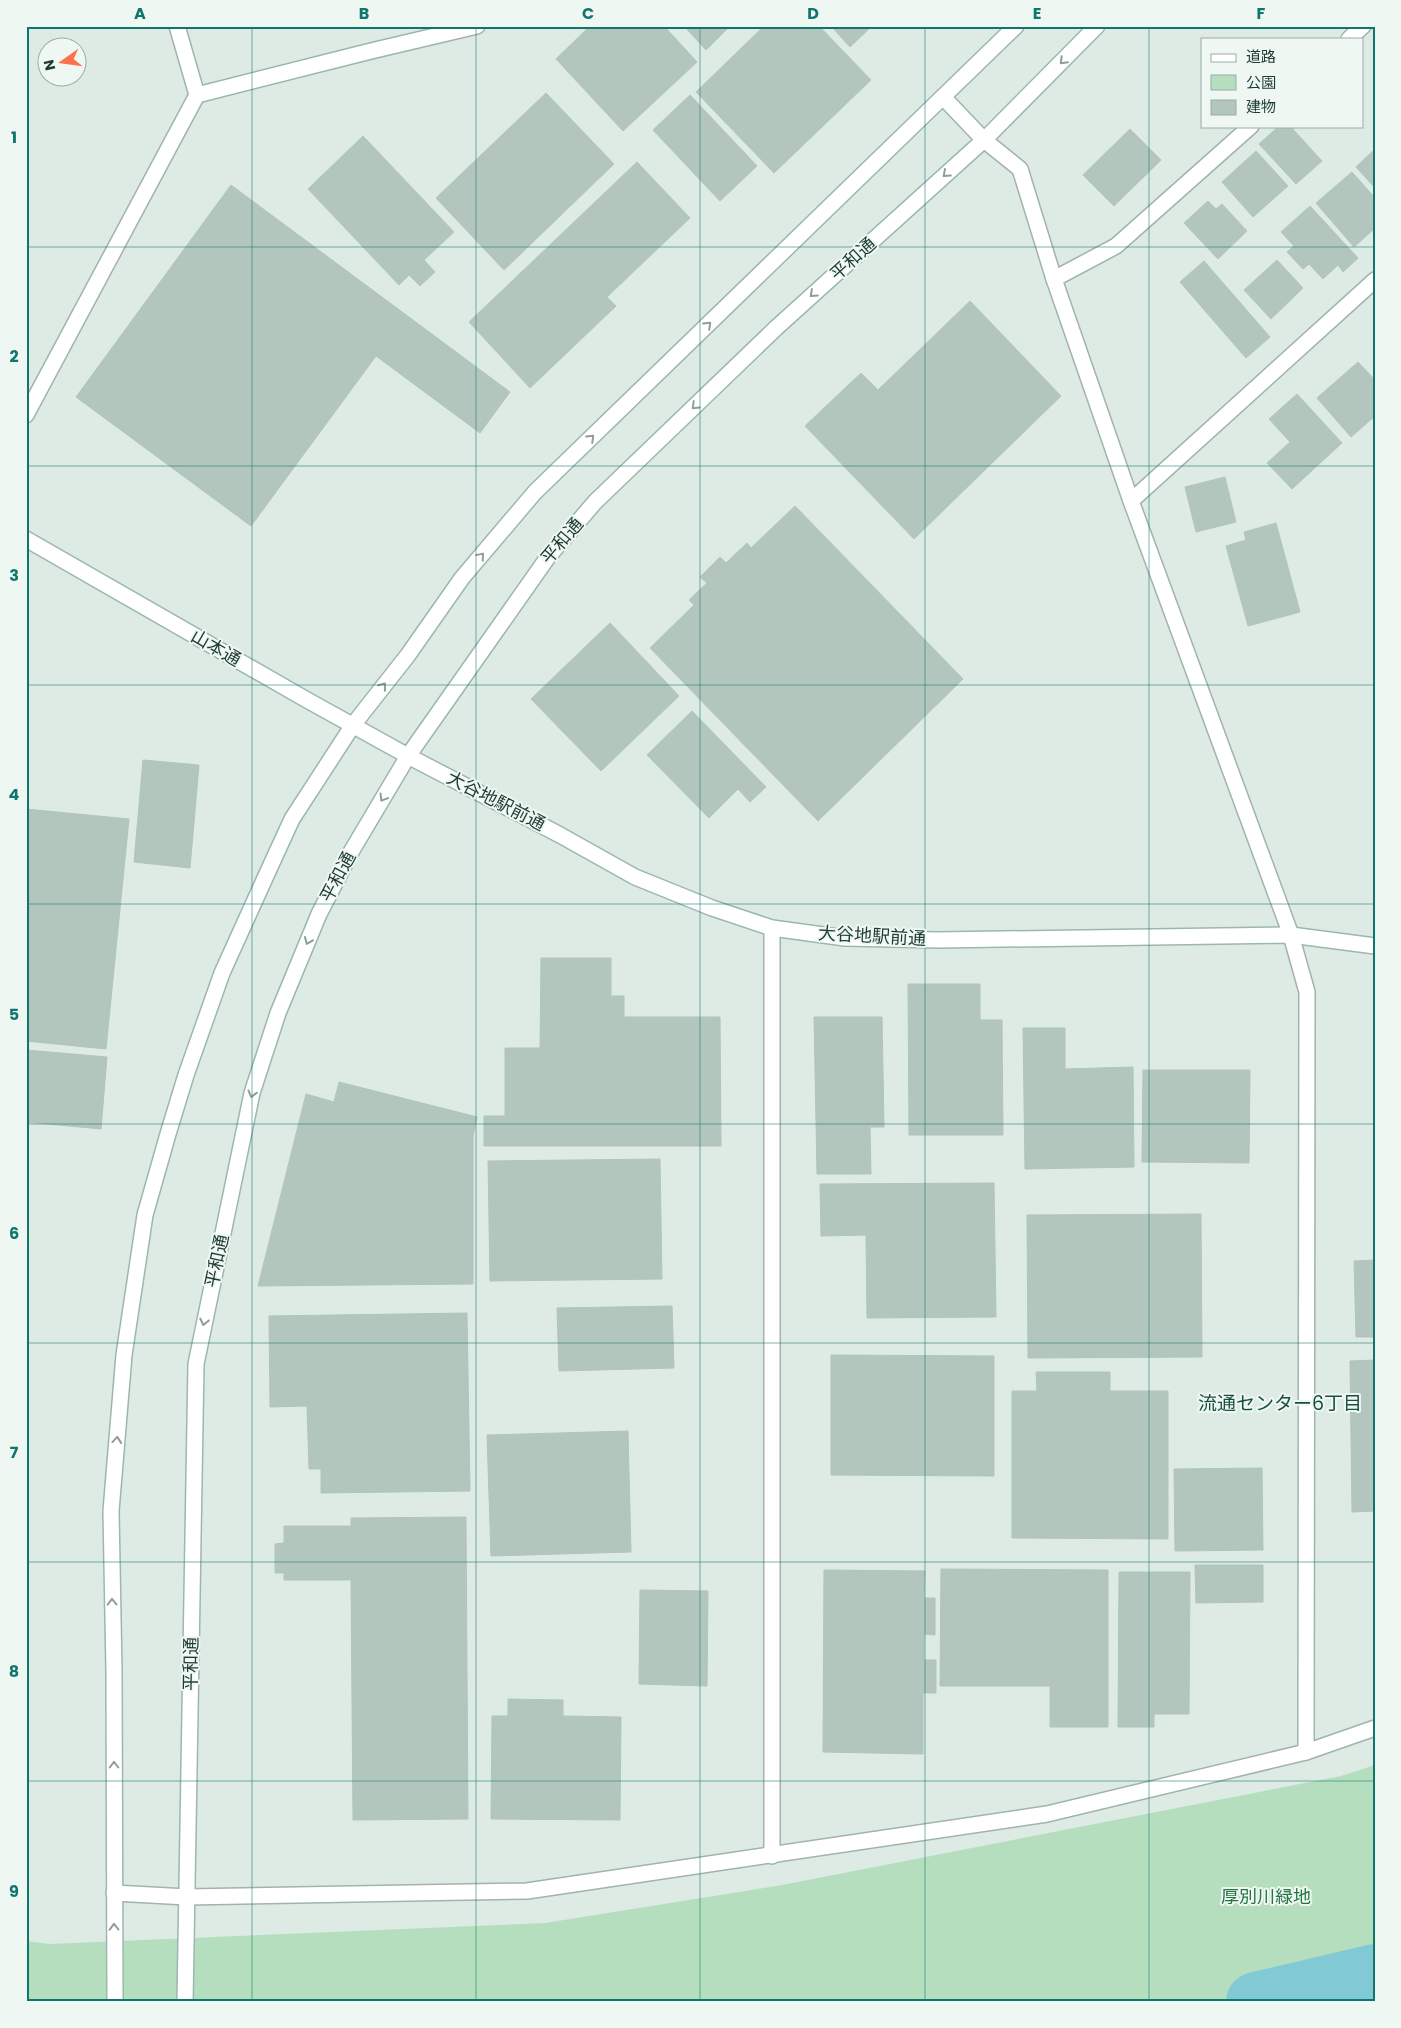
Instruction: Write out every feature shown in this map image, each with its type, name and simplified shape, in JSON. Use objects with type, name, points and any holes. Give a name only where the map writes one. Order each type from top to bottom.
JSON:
[{"type":"street","points":[[26,414],[197,95],[177,26]]},
{"type":"street","points":[[197,95],[371,50],[477,26]]},
{"type":"street","points":[[115,2002],[114,1671],[111,1510],[124,1355],[145,1215],[186,1075],[222,973],[292,819],[353,725],[408,655],[462,578],[535,492],[1016,26]]},
{"type":"street","name":"平和通","points":[[185,2002],[196,1364],[252,1093],[278,1013],[319,914],[351,852],[408,756],[548,557],[595,502],[776,328],[984,140],[1098,26]]},
{"type":"street","points":[[1350,38],[1363,26]]},
{"type":"street","points":[[943,97],[984,140],[1020,169],[1054,279],[1131,501],[1291,935],[1307,992],[1306,1752]]},
{"type":"street","points":[[1054,279],[1116,246],[1249,128]]},
{"type":"street","points":[[1131,501],[1375,280]]},
{"type":"street","name":"山本通","points":[[26,539],[408,756]]},
{"type":"street","name":"大谷地駅前通","points":[[408,756],[560,835],[634,877],[712,908],[772,928],[845,938],[938,940],[1291,935],[1375,946]]},
{"type":"street","points":[[772,928],[772,1856]]},
{"type":"street","points":[[114,1893],[187,1897],[527,1891],[1047,1814],[1306,1752],[1375,1728]]},
{"type":"green space","name":"厚別川緑地","points":[[1375,1765],[1375,2002],[26,2002],[26,1941],[49,1944],[545,1923],[782,1885],[1341,1776]]},
{"type":"building","points":[[590,26],[664,26],[697,62],[623,131],[556,59]]},
{"type":"building","points":[[684,26],[730,26],[706,50]]},
{"type":"building","points":[[764,26],[819,26],[871,80],[774,173],[696,92]]},
{"type":"building","points":[[831,26],[872,26],[850,47]]},
{"type":"building","points":[[546,93],[614,164],[504,270],[436,198]]},
{"type":"building","points":[[690,95],[757,166],[720,201],[653,130]]},
{"type":"building","points":[[1277,128],[1292,128],[1322,161],[1296,184],[1259,144]]},
{"type":"building","points":[[1130,129],[1161,160],[1114,206],[1083,175]]},
{"type":"building","points":[[363,136],[454,232],[424,260],[435,272],[420,286],[409,275],[399,285],[308,189]]},
{"type":"building","points":[[1375,149],[1375,188],[1356,167]]},
{"type":"building","points":[[1256,151],[1288,186],[1253,217],[1222,182]]},
{"type":"building","points":[[637,162],[690,218],[607,297],[616,306],[530,388],[469,322]]},
{"type":"building","points":[[1352,172],[1375,198],[1375,228],[1354,247],[1316,203]]},
{"type":"building","points":[[231,185],[510,392],[480,433],[376,356],[251,526],[76,397]]},
{"type":"building","points":[[1208,201],[1216,209],[1222,204],[1247,231],[1218,259],[1184,223]]},
{"type":"building","points":[[1310,206],[1358,258],[1343,272],[1338,265],[1323,279],[1309,264],[1303,269],[1287,252],[1294,246],[1281,232]]},
{"type":"building","points":[[1277,260],[1303,288],[1271,319],[1244,290]]},
{"type":"building","points":[[1204,261],[1270,337],[1246,358],[1180,282]]},
{"type":"building","points":[[970,301],[1061,396],[914,539],[805,426],[861,373],[878,390]]},
{"type":"building","points":[[1358,362],[1375,380],[1375,416],[1351,437],[1317,398]]},
{"type":"building","points":[[1297,394],[1342,443],[1292,489],[1267,463],[1290,442],[1269,419]]},
{"type":"building","points":[[1225,477],[1236,522],[1196,532],[1185,487]]},
{"type":"building","points":[[795,506],[963,679],[818,821],[650,648],[694,605],[689,600],[707,583],[700,577],[720,557],[726,563],[747,543],[751,548]]},
{"type":"building","points":[[1276,523],[1300,612],[1248,626],[1226,546],[1246,540],[1244,532]]},
{"type":"building","points":[[610,623],[679,696],[601,771],[531,699]]},
{"type":"building","points":[[692,711],[766,787],[750,802],[738,789],[709,818],[647,755]]},
{"type":"building","points":[[143,760],[199,765],[190,868],[134,862]]},
{"type":"building","points":[[26,809],[129,819],[106,1049],[26,1041]]},
{"type":"building","points":[[541,958],[611,958],[611,996],[624,996],[624,1017],[720,1017],[721,1146],[484,1146],[484,1116],[505,1116],[505,1048],[540,1048]]},
{"type":"building","points":[[908,984],[980,984],[980,1020],[1002,1020],[1003,1135],[909,1135]]},
{"type":"building","points":[[814,1017],[882,1017],[884,1127],[870,1127],[871,1174],[817,1174]]},
{"type":"building","points":[[1023,1028],[1065,1028],[1065,1069],[1133,1067],[1134,1167],[1025,1169]]},
{"type":"building","points":[[26,1050],[107,1057],[101,1129],[26,1122]]},
{"type":"building","points":[[1143,1070],[1250,1070],[1249,1163],[1142,1162]]},
{"type":"building","points":[[339,1082],[477,1117],[473,1136],[473,1284],[258,1286],[306,1094],[334,1102]]},
{"type":"building","points":[[660,1159],[662,1279],[490,1281],[488,1161]]},
{"type":"building","points":[[994,1183],[996,1317],[867,1318],[866,1235],[821,1236],[820,1184]]},
{"type":"building","points":[[1201,1214],[1202,1357],[1028,1358],[1027,1215]]},
{"type":"building","points":[[1375,1260],[1375,1337],[1356,1337],[1354,1261]]},
{"type":"building","points":[[672,1306],[674,1368],[559,1371],[557,1308]]},
{"type":"building","points":[[467,1313],[470,1491],[321,1493],[321,1469],[309,1469],[307,1406],[270,1407],[269,1316]]},
{"type":"building","points":[[831,1355],[994,1356],[994,1476],[831,1475]]},
{"type":"building","points":[[1375,1360],[1375,1511],[1352,1512],[1350,1361]]},
{"type":"building","points":[[1036,1372],[1110,1372],[1110,1391],[1168,1391],[1168,1539],[1012,1538],[1012,1391],[1037,1391]]},
{"type":"building","points":[[628,1431],[631,1552],[491,1556],[487,1435]]},
{"type":"building","points":[[1262,1468],[1263,1550],[1175,1551],[1174,1469]]},
{"type":"building","points":[[466,1517],[468,1819],[353,1820],[351,1580],[284,1580],[284,1573],[275,1573],[275,1544],[284,1543],[284,1526],[351,1526],[351,1518]]},
{"type":"building","points":[[1195,1565],[1263,1565],[1263,1602],[1196,1603]]},
{"type":"building","points":[[941,1569],[1108,1570],[1108,1727],[1050,1727],[1050,1686],[940,1686]]},
{"type":"building","points":[[824,1570],[925,1571],[924,1598],[935,1598],[935,1635],[924,1634],[924,1660],[936,1660],[936,1693],[923,1693],[923,1754],[823,1752]]},
{"type":"building","points":[[1119,1572],[1190,1572],[1189,1714],[1154,1714],[1154,1727],[1118,1727]]},
{"type":"building","points":[[640,1590],[708,1591],[707,1686],[639,1684]]},
{"type":"building","points":[[508,1699],[563,1700],[563,1716],[621,1717],[620,1820],[491,1819],[492,1716],[508,1716]]},
{"type":"waterway","points":[[1256,2002],[1375,1974]]},
{"type":"district","name":"流通センター6丁目","points":[[1280,1403]]}]
